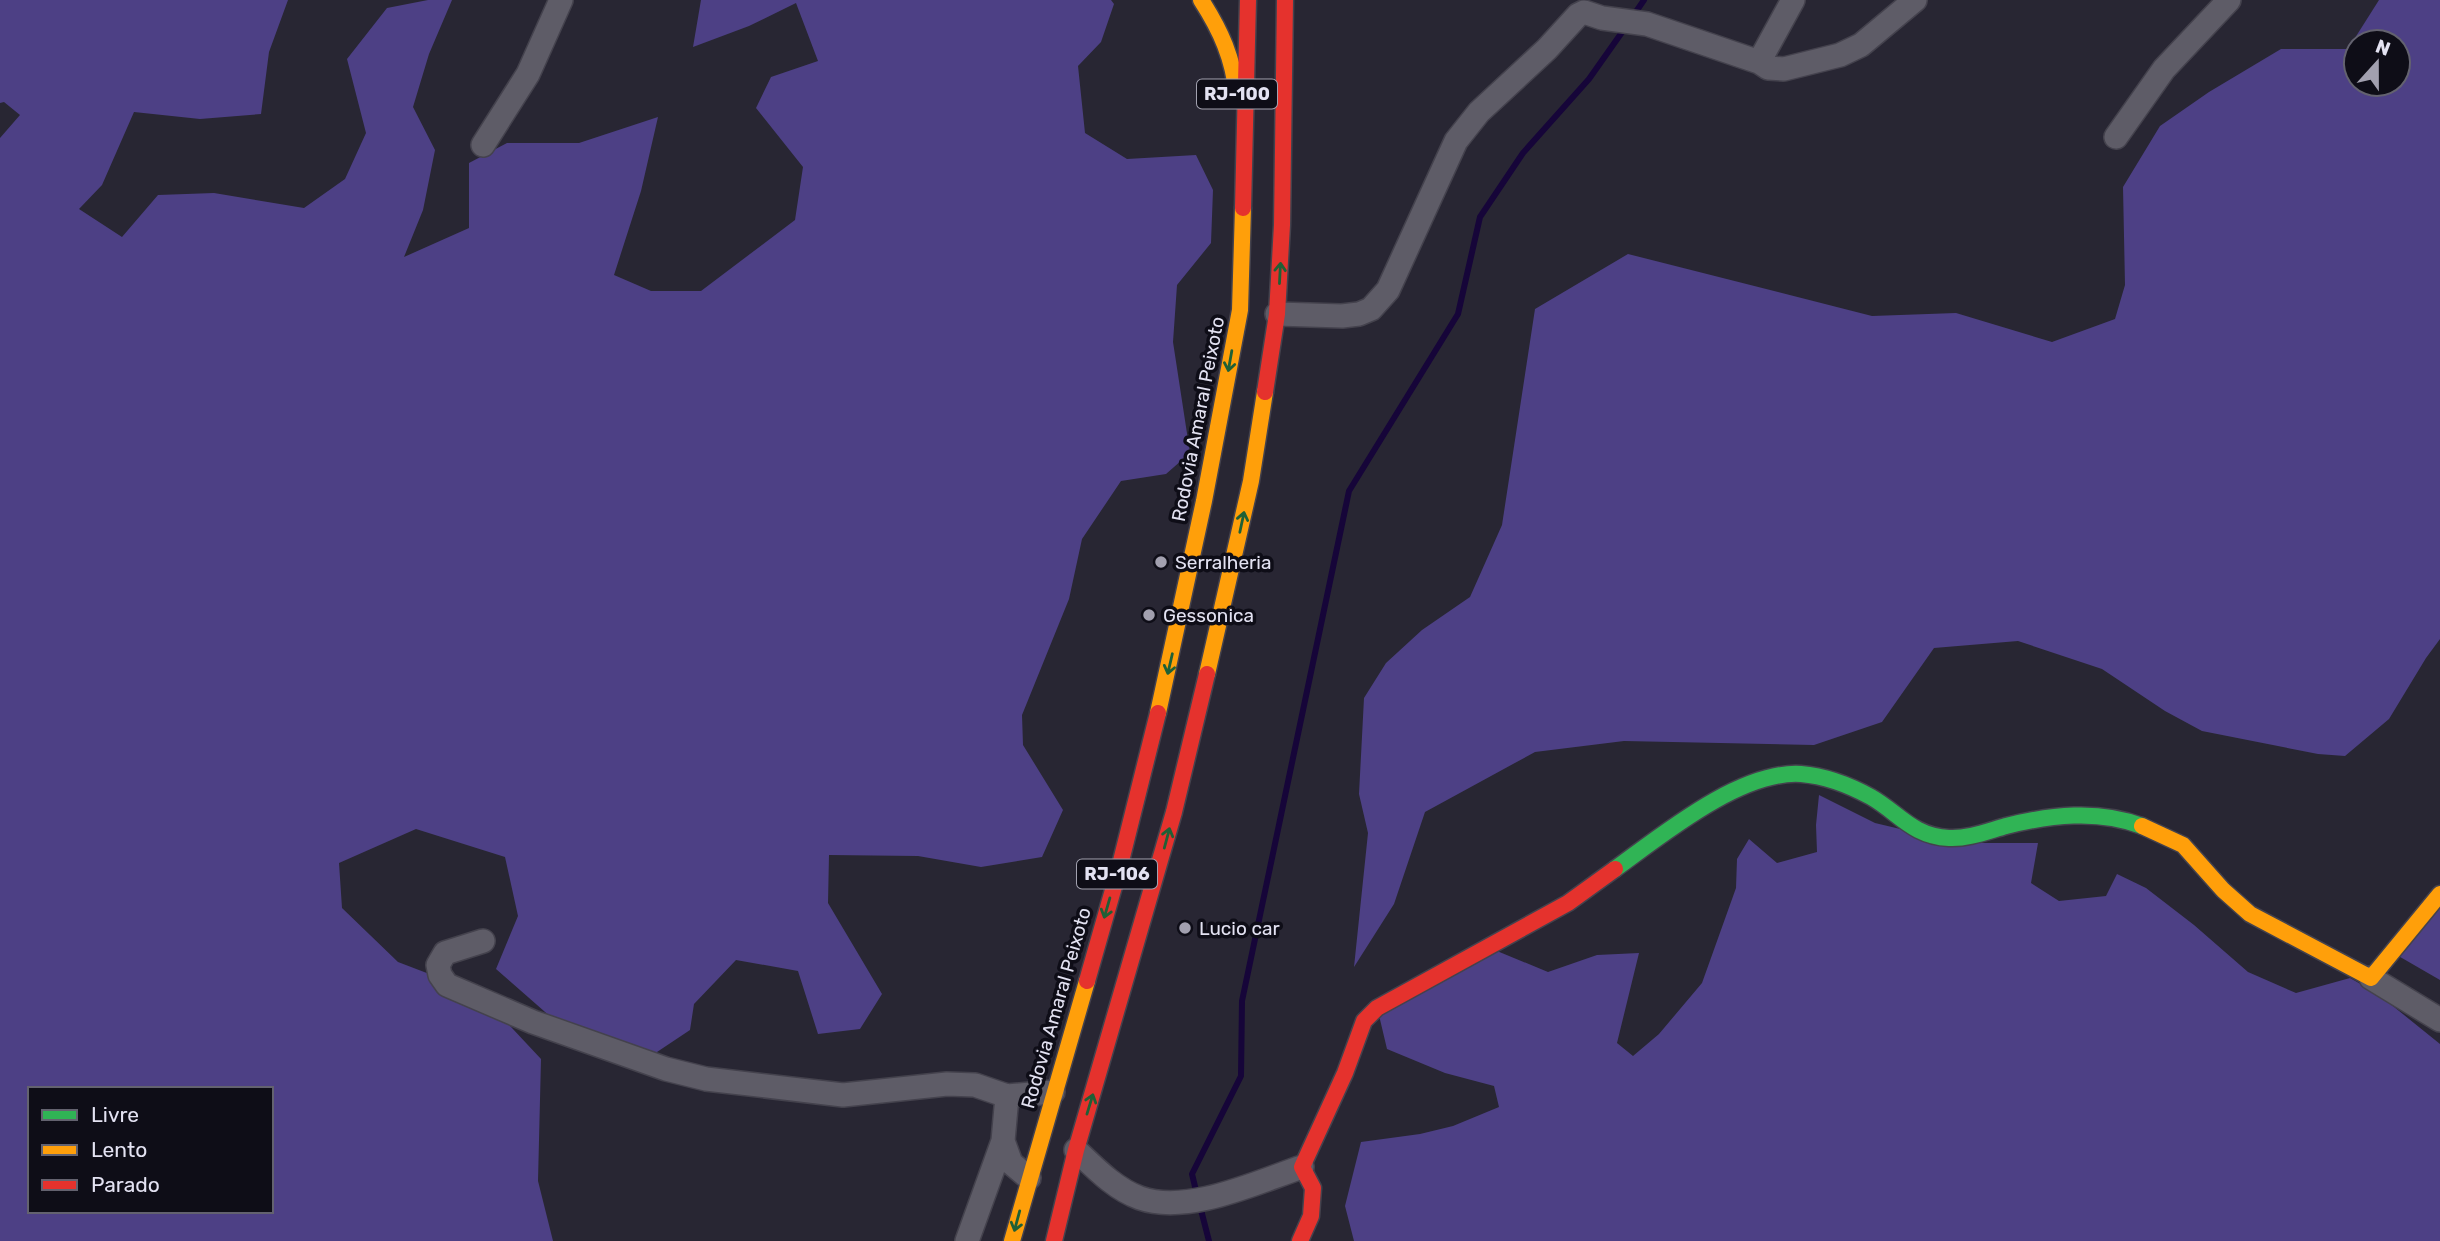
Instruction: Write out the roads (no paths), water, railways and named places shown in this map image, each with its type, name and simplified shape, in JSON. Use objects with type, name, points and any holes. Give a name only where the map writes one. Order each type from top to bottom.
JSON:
[{"type":"main road","name":"RJ-100","points":[[1201,0],[1225,36],[1235,71],[1244,196]]},
{"type":"main road","name":"Rodovia Amaral Peixoto","points":[[1012,1241],[1119,869],[1170,665],[1195,548],[1240,310],[1248,0]]},
{"type":"main road","name":"RJ-106","points":[[1054,1241],[1076,1150],[1164,848],[1214,647],[1251,481],[1278,314],[1285,0]]},
{"type":"main road","points":[[1300,1241],[1311,1216],[1313,1188],[1302,1167],[1345,1073],[1364,1021],[1377,1008],[1569,903],[1689,815],[1757,780],[1799,774],[1837,781],[1873,798],[1910,827],[1927,834],[1950,838],[2034,819],[2072,815],[2108,817],[2137,824],[2183,845],[2223,890],[2250,914],[2371,978],[2440,894]]},
{"type":"street","points":[[483,145],[528,74],[561,0]]},
{"type":"street","points":[[1759,62],[1793,0]]},
{"type":"street","points":[[1278,314],[1342,316],[1371,309],[1388,290],[1456,141],[1479,113],[1584,12],[1602,18],[1647,24],[1759,62],[1768,68],[1784,69],[1840,55],[1861,45],[1915,0]]},
{"type":"street","points":[[2116,137],[2164,69],[2229,0]]},
{"type":"street","points":[[483,941],[445,953],[438,965],[440,975],[447,985],[533,1022],[666,1069],[706,1079],[843,1095],[947,1084],[975,1086],[1007,1096],[1053,1092]]},
{"type":"street","points":[[2371,978],[2440,1020]]},
{"type":"street","points":[[968,1241],[1003,1141],[1007,1096]]},
{"type":"street","points":[[1003,1141],[1012,1163],[1029,1178]]},
{"type":"street","points":[[1076,1150],[1106,1178],[1140,1198],[1165,1203],[1217,1196],[1302,1167]]},
{"type":"waterway","points":[[1633,16],[1644,0]]},
{"type":"waterway","points":[[1197,1195],[1192,1174],[1241,1076],[1242,1001],[1349,491],[1458,314],[1480,217],[1523,153],[1589,79],[1625,28]]},
{"type":"waterway","points":[[1200,1206],[1209,1241]]},
{"type":"place","name":"Serralheria","points":[[1161,562]]},
{"type":"place","name":"Gessonica","points":[[1149,615]]},
{"type":"place","name":"Lucio car","points":[[1185,928]]}]
